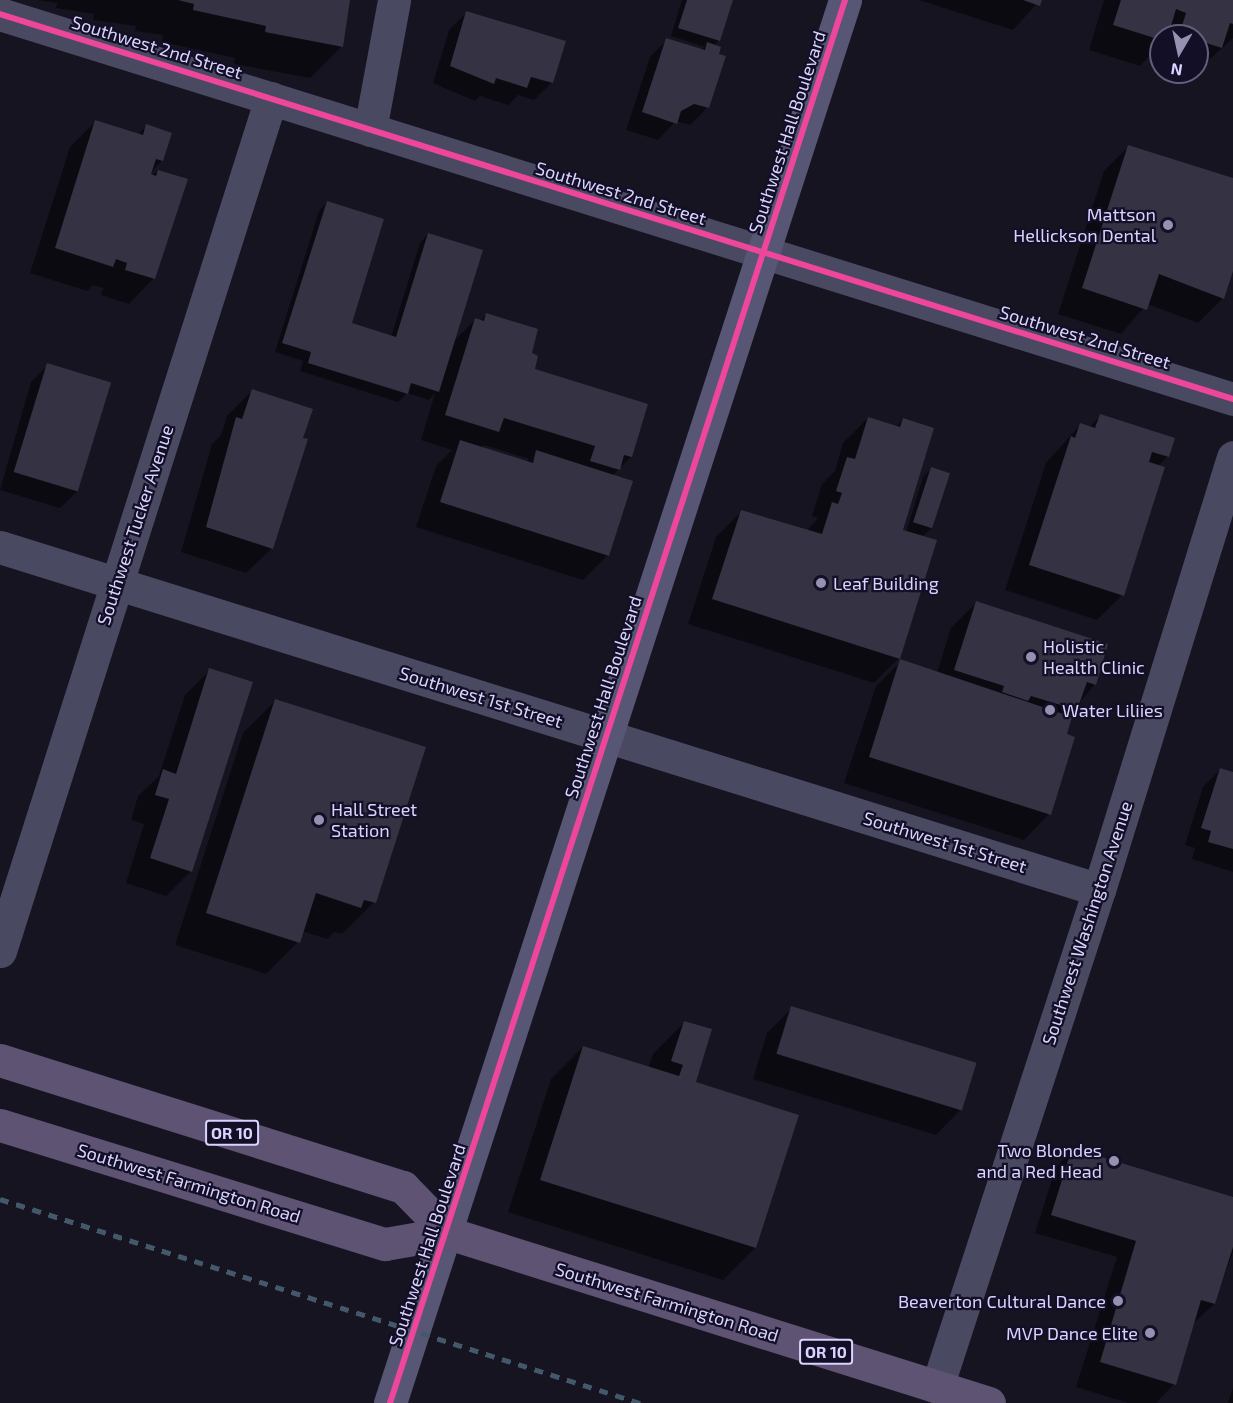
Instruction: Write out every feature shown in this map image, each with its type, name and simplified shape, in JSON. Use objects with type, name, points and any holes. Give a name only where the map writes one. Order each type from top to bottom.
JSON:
[{"type":"main road","name":"Southwest Hall Boulevard","points":[[390,1403],[448,1233],[605,735],[845,0]]},
{"type":"main road","name":"Southwest Farmington Road","points":[[0,1060],[404,1187],[448,1233]]},
{"type":"main road","name":"Southwest Farmington Road","points":[[0,1125],[385,1244],[448,1233],[989,1403]]},
{"type":"street","points":[[370,130],[394,0]]},
{"type":"street","name":"Southwest 2nd Street","points":[[0,14],[1233,399]]},
{"type":"street","name":"Southwest Tucker Avenue","points":[[0,951],[271,98]]},
{"type":"street","name":"Southwest Washington Avenue","points":[[937,1387],[1099,890],[1233,457]]},
{"type":"street","name":"Southwest 1st Street","points":[[0,547],[1099,890]]},
{"type":"building","points":[[178,0],[350,0],[343,47],[265,32],[266,26],[193,10],[194,4]]},
{"type":"building","points":[[687,0],[733,0],[720,41],[678,28]]},
{"type":"building","points":[[1023,0],[1042,0],[1040,6]]},
{"type":"building","points":[[1121,0],[1233,0],[1233,24],[1230,23],[1222,48],[1209,44],[1209,24],[1182,24],[1186,13],[1176,9],[1172,24],[1149,24],[1149,36],[1113,25]]},
{"type":"building","points":[[466,11],[566,41],[553,83],[531,77],[527,88],[496,78],[494,84],[450,66]]},
{"type":"building","points":[[666,38],[705,50],[707,42],[721,47],[719,54],[726,56],[709,108],[694,104],[681,111],[677,124],[642,112]]},
{"type":"building","points":[[95,120],[143,135],[146,124],[172,133],[163,161],[156,159],[151,174],[156,176],[158,170],[188,179],[155,279],[125,270],[127,263],[116,259],[113,267],[55,248]]},
{"type":"building","name":"Mattson Hellickson Dental","points":[[1128,145],[1233,178],[1233,271],[1224,299],[1159,274],[1147,310],[1082,288]]},
{"type":"building","points":[[327,201],[384,219],[352,323],[396,337],[428,233],[483,250],[439,392],[411,383],[408,394],[308,363],[311,352],[282,343]]},
{"type":"building","points":[[486,313],[538,329],[532,353],[538,356],[535,369],[648,404],[632,457],[624,455],[620,470],[590,461],[595,446],[504,418],[499,432],[445,415],[475,318],[484,321]]},
{"type":"building","points":[[47,363],[111,383],[78,492],[14,472]]},
{"type":"building","points":[[252,389],[313,409],[303,438],[308,439],[273,549],[206,527],[236,417],[242,419]]},
{"type":"building","points":[[1100,414],[1175,438],[1169,457],[1152,452],[1149,462],[1165,467],[1124,596],[1029,565],[1071,436],[1075,438],[1080,423],[1095,428]]},
{"type":"building","name":"Leaf Building","points":[[868,417],[900,427],[903,418],[934,428],[903,530],[937,540],[900,659],[712,599],[741,510],[822,534],[832,502],[838,504],[842,493],[836,491],[847,457],[855,459]]},
{"type":"building","points":[[460,440],[533,463],[536,450],[633,481],[609,556],[440,502]]},
{"type":"building","points":[[931,467],[950,473],[932,528],[913,522]]},
{"type":"building","name":"Holistic Health Clinic","points":[[976,601],[1108,644],[1096,685],[1087,682],[1077,710],[1031,696],[1028,701],[1002,692],[1004,686],[954,670]]},
{"type":"building","points":[[900,659],[1072,717],[1067,734],[1075,737],[1051,815],[869,757]]},
{"type":"building","points":[[209,668],[253,682],[192,872],[150,858],[169,799],[155,795],[163,769],[176,774]]},
{"type":"building","name":"Hall Street Station","points":[[275,699],[426,747],[376,903],[364,900],[361,908],[316,893],[300,943],[206,913]]},
{"type":"building","points":[[1220,768],[1233,772],[1233,849],[1208,842],[1211,831],[1201,828]]},
{"type":"building","points":[[791,1006],[977,1063],[962,1111],[776,1054]]},
{"type":"building","points":[[684,1021],[712,1029],[696,1082],[799,1115],[756,1248],[540,1180],[583,1046],[679,1076],[683,1065],[671,1061]]},
{"type":"building","points":[[1072,1148],[1233,1197],[1233,1247],[1215,1304],[1201,1300],[1176,1385],[1100,1362],[1136,1241],[1051,1215]]},
{"type":"railway","points":[[0,1199],[640,1403]]},
{"type":"cycle path","points":[[390,1403],[845,0]]},
{"type":"cycle path","points":[[0,14],[1233,399]]},
{"type":"place","name":"Mattson Hellickson Dental","points":[[1168,225]]},
{"type":"place","name":"Leaf Building","points":[[821,583]]},
{"type":"place","name":"Holistic Health Clinic","points":[[1031,657]]},
{"type":"place","name":"Water Liliies","points":[[1050,710]]},
{"type":"place","name":"Hall Street Station","points":[[319,820]]},
{"type":"place","name":"Two Blondes and a Red Head","points":[[1114,1161]]},
{"type":"place","name":"Beaverton Cultural Dance","points":[[1118,1301]]},
{"type":"place","name":"MVP Dance Elite","points":[[1150,1333]]}]
